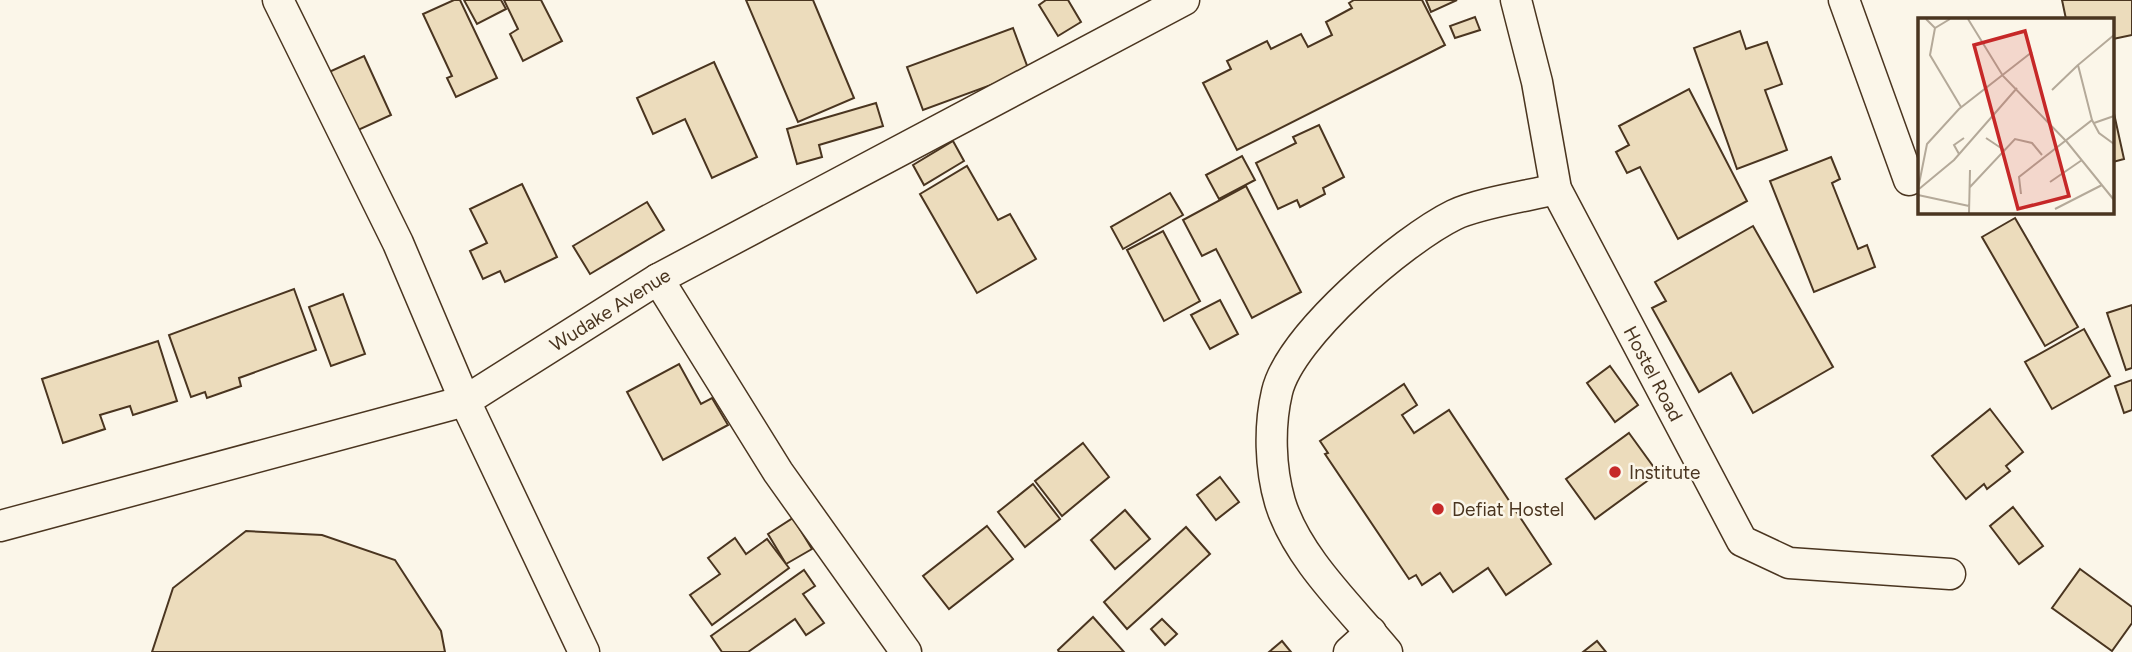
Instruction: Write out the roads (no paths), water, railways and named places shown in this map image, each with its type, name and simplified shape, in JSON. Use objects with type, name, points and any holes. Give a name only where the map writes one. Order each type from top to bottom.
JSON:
[{"type":"street","points":[[278,0],[398,243],[465,401],[584,652]]},
{"type":"street","name":"Wudake Avenue","points":[[0,526],[465,401],[658,279],[1184,0]]},
{"type":"street","name":"Hostel Road","points":[[1516,0],[1537,82],[1556,189],[1742,541],[1789,563],[1950,574]]},
{"type":"street","points":[[1844,0],[1909,180]]},
{"type":"street","points":[[1349,652],[1379,642],[1307,553],[1280,502],[1273,468],[1272,429],[1277,389],[1296,353],[1371,272],[1455,214],[1556,189]]},
{"type":"street","points":[[658,279],[778,472],[906,652]]},
{"type":"place","name":"Institute","points":[[1615,472]]},
{"type":"place","name":"Defiat Hostel","points":[[1438,509]]}]
